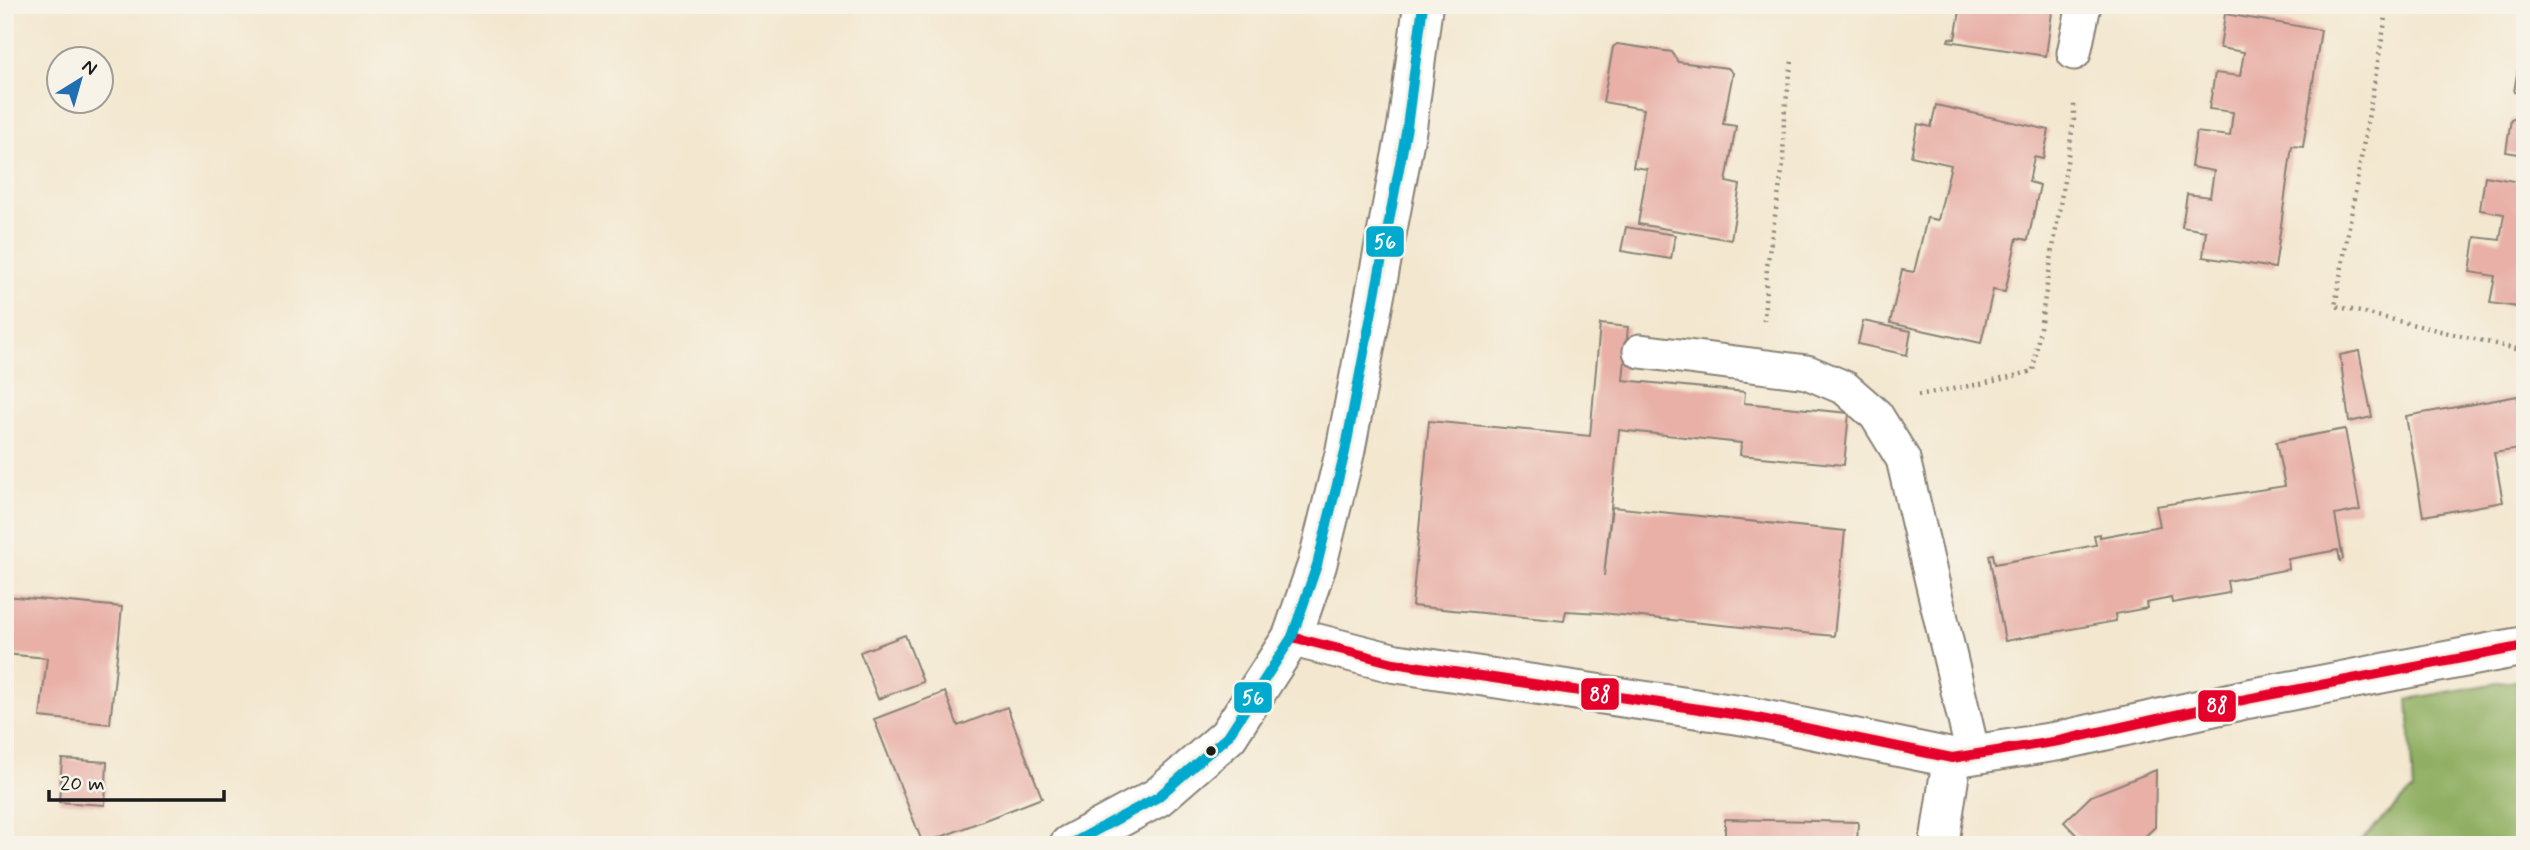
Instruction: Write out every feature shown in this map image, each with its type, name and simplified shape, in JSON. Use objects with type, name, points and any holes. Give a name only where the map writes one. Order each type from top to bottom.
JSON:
[{"type":"street","points":[[1069,845],[1158,797],[1228,736],[1292,638],[1317,565],[1345,452],[1407,127],[1423,5]]},
{"type":"street","points":[[1292,638],[1394,663],[1752,717],[1963,756],[2059,741],[2246,699],[2525,646]]},
{"type":"street","points":[[1939,845],[1963,756]]},
{"type":"lane","points":[[2074,53],[2084,5]]},
{"type":"lane","points":[[1640,351],[1807,372],[1826,378],[1861,399],[1876,415],[1903,459],[1963,756]]},
{"type":"path","points":[[2388,5],[2335,306],[2525,351]]},
{"type":"path","points":[[1876,415],[1910,397],[1986,383],[2033,370],[2074,119],[2074,53]]},
{"type":"path","points":[[1763,367],[1766,267],[1783,165],[1784,116],[1792,61]]},
{"type":"green space","points":[[2525,678],[2525,845],[2355,845],[2413,790],[2408,699]]},
{"type":"building","points":[[1961,5],[2053,5],[2046,56],[1948,41],[1949,38],[1955,39]]},
{"type":"building","points":[[2225,14],[2321,30],[2303,147],[2292,146],[2275,268],[2203,257],[2206,231],[2182,227],[2187,194],[2210,197],[2214,171],[2191,167],[2196,132],[2230,136],[2233,112],[2209,109],[2215,73],[2240,76],[2244,52],[2220,48]]},
{"type":"building","points":[[1617,44],[1672,52],[1678,62],[1728,68],[1733,73],[1723,124],[1736,126],[1726,182],[1740,185],[1731,240],[1638,224],[1647,169],[1633,167],[1644,109],[1603,102],[1613,47]]},
{"type":"building","points":[[2520,57],[2525,58],[2525,93],[2514,92]]},
{"type":"building","points":[[1936,105],[2049,130],[2043,159],[2034,157],[2029,182],[2040,185],[2028,240],[2017,238],[2005,292],[1993,290],[1981,343],[1890,323],[1902,270],[1914,272],[1927,218],[1938,220],[1951,165],[1911,156],[1918,124],[1931,127]]},
{"type":"building","points":[[2511,119],[2525,120],[2525,155],[2506,152]]},
{"type":"building","points":[[2485,176],[2525,183],[2525,308],[2490,303],[2495,276],[2470,272],[2475,237],[2500,240],[2504,214],[2480,210]]},
{"type":"building","points":[[1626,227],[1675,235],[1671,259],[1621,251]]},
{"type":"building","points":[[1863,321],[1911,331],[1907,355],[1858,344]]},
{"type":"building","points":[[1600,324],[1628,327],[1623,380],[1745,392],[1744,403],[1849,413],[1844,465],[1740,455],[1741,443],[1619,430],[1604,576],[1612,507],[1845,531],[1834,636],[1601,613],[1566,611],[1564,621],[1412,606],[1429,421],[1590,436]]},
{"type":"building","points":[[2359,351],[2372,417],[2349,422],[2340,355]]},
{"type":"building","points":[[2518,396],[2525,448],[2494,453],[2503,502],[2423,516],[2406,416]]},
{"type":"building","points":[[2345,429],[2360,510],[2335,515],[2343,559],[2340,561],[2338,550],[2288,559],[2289,569],[2227,581],[2229,593],[2172,603],[2171,598],[2146,603],[2147,608],[2115,614],[2116,621],[2005,641],[1989,555],[1993,554],[1995,564],[2096,545],[2094,535],[2100,534],[2100,537],[2160,526],[2156,506],[2285,486],[2276,442]]},
{"type":"building","points":[[5,596],[122,607],[110,724],[40,717],[47,658],[5,654]]},
{"type":"building","points":[[905,635],[923,682],[878,699],[860,652]]},
{"type":"building","points":[[945,692],[958,726],[1007,707],[1042,798],[923,844],[874,719]]},
{"type":"building","points":[[62,759],[107,762],[105,805],[59,802]]},
{"type":"building","points":[[2156,770],[2155,827],[2136,845],[2086,845],[2064,822],[2091,796]]},
{"type":"building","points":[[1725,819],[1858,822],[1857,845],[1725,845]]},
{"type":"transit line","name":"56","points":[[1069,845],[1158,797],[1228,736],[1292,637],[1317,565],[1345,452],[1407,127],[1423,5]]},
{"type":"transit line","name":"88","points":[[1292,637],[1394,663],[1752,717],[1952,758],[2059,741],[2247,699],[2525,646]]}]
